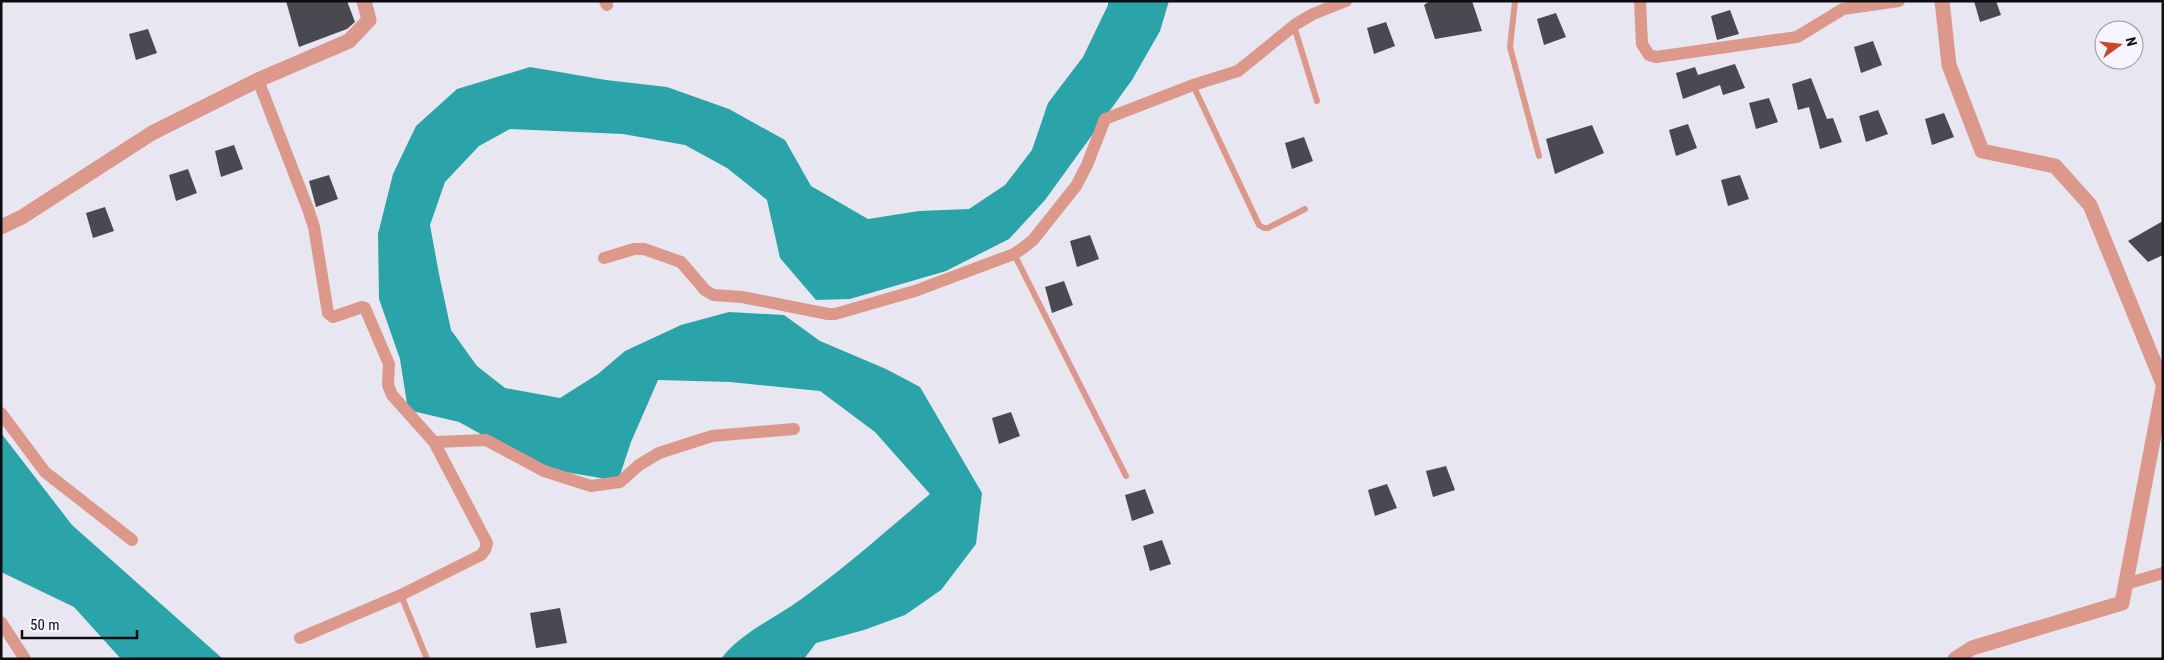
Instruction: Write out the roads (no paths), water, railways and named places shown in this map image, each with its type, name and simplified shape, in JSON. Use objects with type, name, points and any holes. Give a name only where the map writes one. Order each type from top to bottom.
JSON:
[{"type":"street","points":[[1,228],[22,217],[152,133],[258,80],[348,42],[369,20],[364,1]]},
{"type":"street","points":[[604,258],[634,249],[644,249],[681,262],[705,290],[713,296],[742,297],[831,314],[915,291],[1014,254],[1033,240],[1076,186],[1087,165],[1104,120],[1192,85],[1238,72],[1294,26],[1313,14],[1346,1]]},
{"type":"street","points":[[1640,1],[1642,44],[1650,55],[1656,57],[1797,37],[1843,10],[1899,1]]},
{"type":"street","points":[[1942,1],[1949,65],[1982,151],[2055,166],[2090,204],[2163,386],[2122,603],[1972,648],[1955,659]]},
{"type":"street","points":[[258,80],[314,227],[328,313],[333,317],[362,307],[365,308],[389,364],[388,385],[392,395],[434,442],[487,543],[481,555],[401,595],[300,638]]},
{"type":"street","points":[[1,414],[45,472],[132,540]]},
{"type":"street","points":[[434,442],[486,440],[544,471],[590,486],[620,482],[639,464],[659,453],[712,436],[794,429]]},
{"type":"street","points":[[2126,584],[2163,573]]},
{"type":"street","points":[[1,622],[25,659]]},
{"type":"lane","points":[[1515,1],[1510,47],[1539,156]]},
{"type":"lane","points":[[1294,26],[1317,101]]},
{"type":"lane","points":[[1192,85],[1259,225],[1268,228],[1305,210]]},
{"type":"lane","points":[[1014,254],[1126,476]]},
{"type":"lane","points":[[401,595],[427,659]]},
{"type":"water","points":[[1108,1],[1169,1],[1160,31],[1132,80],[1045,200],[1009,239],[946,271],[850,299],[816,300],[780,258],[767,200],[727,168],[685,145],[623,134],[510,129],[479,146],[445,182],[430,225],[451,330],[477,366],[505,388],[560,398],[598,374],[625,351],[681,325],[729,312],[784,315],[820,341],[886,369],[920,387],[982,493],[976,544],[941,590],[905,615],[864,630],[816,643],[804,659],[721,659],[738,641],[800,600],[833,575],[930,494],[875,432],[820,391],[730,382],[658,380],[631,442],[618,481],[542,468],[459,422],[408,410],[400,359],[379,299],[378,234],[393,174],[416,126],[457,89],[530,67],[606,80],[667,87],[729,109],[785,140],[811,186],[868,219],[919,211],[969,209],[1005,185],[1032,150],[1048,103],[1083,57],[1108,5]]},
{"type":"water","points":[[1,433],[72,525],[223,659],[121,659],[74,607],[1,572]]}]
